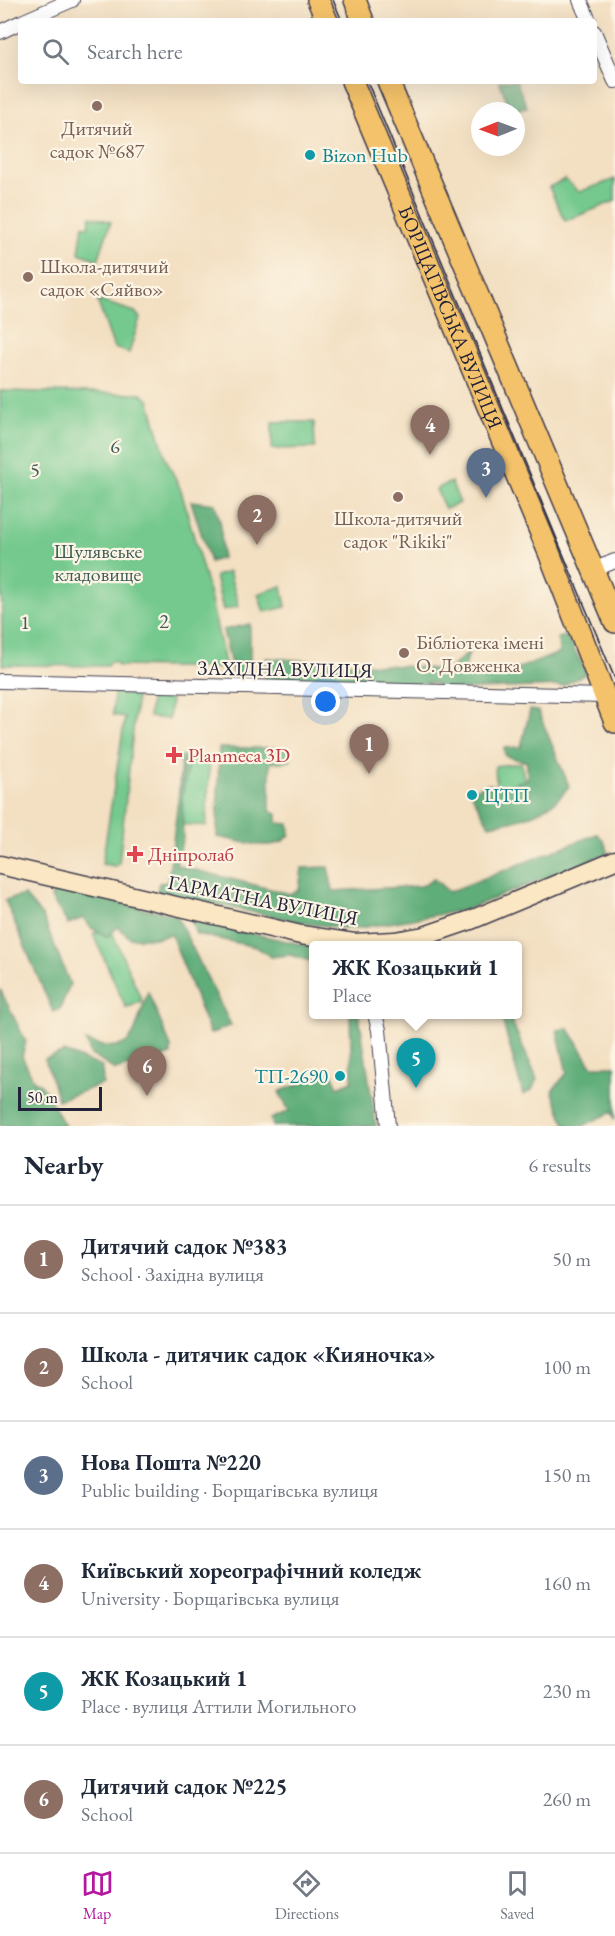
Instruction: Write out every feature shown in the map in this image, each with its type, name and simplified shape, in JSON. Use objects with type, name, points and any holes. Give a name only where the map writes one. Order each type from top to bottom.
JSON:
[{"type":"main road","points":[[318,0],[326,18]]},
{"type":"main road","points":[[355,0],[362,18]]},
{"type":"main road","name":"БОРЩАГІВСЬКА ВУЛИЦЯ","points":[[353,84],[548,550],[615,722]]},
{"type":"main road","name":"БОРЩАГІВСЬКА ВУЛИЦЯ","points":[[389,84],[615,622]]},
{"type":"street","points":[[31,18],[72,0]]},
{"type":"street","points":[[580,0],[588,18]]},
{"type":"street","points":[[0,32],[18,24]]},
{"type":"street","points":[[597,39],[615,81]]},
{"type":"street","points":[[593,570],[615,561]]},
{"type":"street","name":"ЗАХІДНА ВУЛИЦЯ","points":[[0,681],[605,696]]},
{"type":"street","name":"ГАРМАТНА ВУЛИЦЯ","points":[[395,941],[447,929],[615,860]]},
{"type":"street","name":"ГАРМАТНА ВУЛИЦЯ","points":[[0,865],[301,935],[343,941]]},
{"type":"street","points":[[376,1019],[388,1126]]},
{"type":"street","points":[[379,1030],[382,1019]]},
{"type":"green space","points":[[500,84],[517,84],[525,102],[507,102]]},
{"type":"green space","points":[[565,179],[579,192],[615,179],[615,201],[565,221],[549,187]]},
{"type":"green space","points":[[91,216],[111,222],[98,260],[79,253],[83,225],[88,227]]},
{"type":"green space","points":[[97,300],[135,312],[140,318],[129,353],[114,348]]},
{"type":"green space","name":"Шулявське кладовище","points":[[0,391],[141,394],[149,400],[166,459],[181,490],[209,592],[226,668],[118,666],[116,662],[110,662],[107,666],[2,665]]},
{"type":"green space","points":[[272,422],[314,422],[315,448],[272,449]]},
{"type":"green space","points":[[451,482],[460,503],[445,509],[436,489]]},
{"type":"green space","points":[[191,501],[215,504],[221,525],[222,558],[210,562]]},
{"type":"green space","points":[[229,572],[239,606],[223,610],[215,576]]},
{"type":"green space","points":[[282,586],[286,607],[264,612],[258,594]]},
{"type":"green space","points":[[250,624],[250,675],[233,674],[223,630]]},
{"type":"green space","points":[[567,636],[587,673],[563,686],[449,690],[432,683],[384,686],[266,685],[266,658],[418,667],[447,671],[469,652],[464,669],[492,672],[513,669],[559,653],[558,638]]},
{"type":"green space","points":[[114,689],[121,689],[121,695],[137,693],[119,863],[115,866],[102,864],[125,717],[113,715]]},
{"type":"green space","points":[[151,697],[171,699],[169,719],[149,717]]},
{"type":"green space","points":[[530,710],[538,711],[569,786],[553,803],[534,814],[489,825],[470,791],[487,784],[505,787],[527,779],[527,762],[505,756],[504,748],[521,747]]},
{"type":"green space","points":[[219,748],[282,748],[290,751],[290,761],[270,763],[270,811],[277,814],[277,823],[289,824],[290,834],[284,840],[266,845],[217,837]]},
{"type":"green space","points":[[190,755],[182,796],[183,838],[176,865],[290,894],[299,890],[302,868],[328,867],[333,891],[422,886],[434,879],[449,892],[597,834],[604,841],[608,853],[465,910],[354,929],[309,924],[157,892],[159,883],[168,882],[183,760]]},
{"type":"green space","points":[[181,756],[210,758],[206,826],[177,824]]},
{"type":"green space","points":[[521,763],[528,801],[498,812],[495,766]]},
{"type":"green space","points":[[54,889],[176,915],[231,1025],[210,1034],[171,934],[158,938],[130,938],[118,927],[107,937],[91,928],[83,918],[68,924],[51,898]]},
{"type":"green space","points":[[24,895],[43,917],[70,984],[60,1009],[53,1012],[5,900]]},
{"type":"green space","points":[[191,920],[309,946],[309,961],[290,955],[271,957],[256,947],[196,934]]},
{"type":"green space","points":[[110,927],[142,1001],[126,1008],[93,934]]},
{"type":"green space","points":[[0,989],[26,1042],[22,1056],[34,1081],[41,1084],[65,1126],[0,1126]]},
{"type":"green space","points":[[148,992],[171,1047],[171,1055],[115,1070],[91,1055],[86,1041],[116,1047],[125,1044],[131,1038]]},
{"type":"green space","points":[[350,1019],[360,1019],[376,1126],[273,1126],[271,1119],[289,1111],[279,1092],[331,1071],[338,1087],[352,1081]]},
{"type":"green space","points":[[502,1019],[511,1019],[537,1079],[532,1090],[523,1095]]},
{"type":"green space","points":[[568,1028],[592,1066],[615,1066],[615,1120],[612,1112],[583,1126],[566,1126],[552,1091],[567,1073],[557,1030]]},
{"type":"green space","points":[[64,1052],[102,1067],[103,1084],[58,1100],[45,1059]]},
{"type":"tram line","points":[[333,0],[341,18]]},
{"type":"tram line","points":[[368,84],[615,679]]},
{"type":"place","name":"Дитячий садок №687","points":[[97,106]]},
{"type":"place","name":"Bizon Hub","points":[[310,155]]},
{"type":"place","name":"Школа-дитячий садок «Сяйво»","points":[[28,277]]},
{"type":"place","name":"Київський хореографічний коледж","points":[[430,455]]},
{"type":"place","name":"Школа-дитячий садок \"Rikiki\"","points":[[398,497]]},
{"type":"place","name":"Нова Пошта №220","points":[[486,498]]},
{"type":"place","name":"Школа - дитячик садок «Кияночка»","points":[[257,545]]},
{"type":"place","name":"Бібліотека імені О. Довженка","points":[[404,653]]},
{"type":"place","name":"Planmeca 3D","points":[[174,755]]},
{"type":"place","name":"Дитячий садок №383","points":[[369,774]]},
{"type":"place","name":"ЦТП","points":[[472,795]]},
{"type":"place","name":"Дніпролаб","points":[[135,854]]},
{"type":"place","name":"ТП-2690","points":[[340,1076]]},
{"type":"place","name":"ЖК Козацький 1","points":[[416,1088]]},
{"type":"place","name":"Дитячий садок №225","points":[[147,1096]]},
{"type":"park label","name":"6","points":[[115,446]]},
{"type":"park label","name":"5","points":[[35,470]]},
{"type":"park label","name":"2","points":[[164,621]]},
{"type":"park label","name":"1","points":[[25,622]]}]
